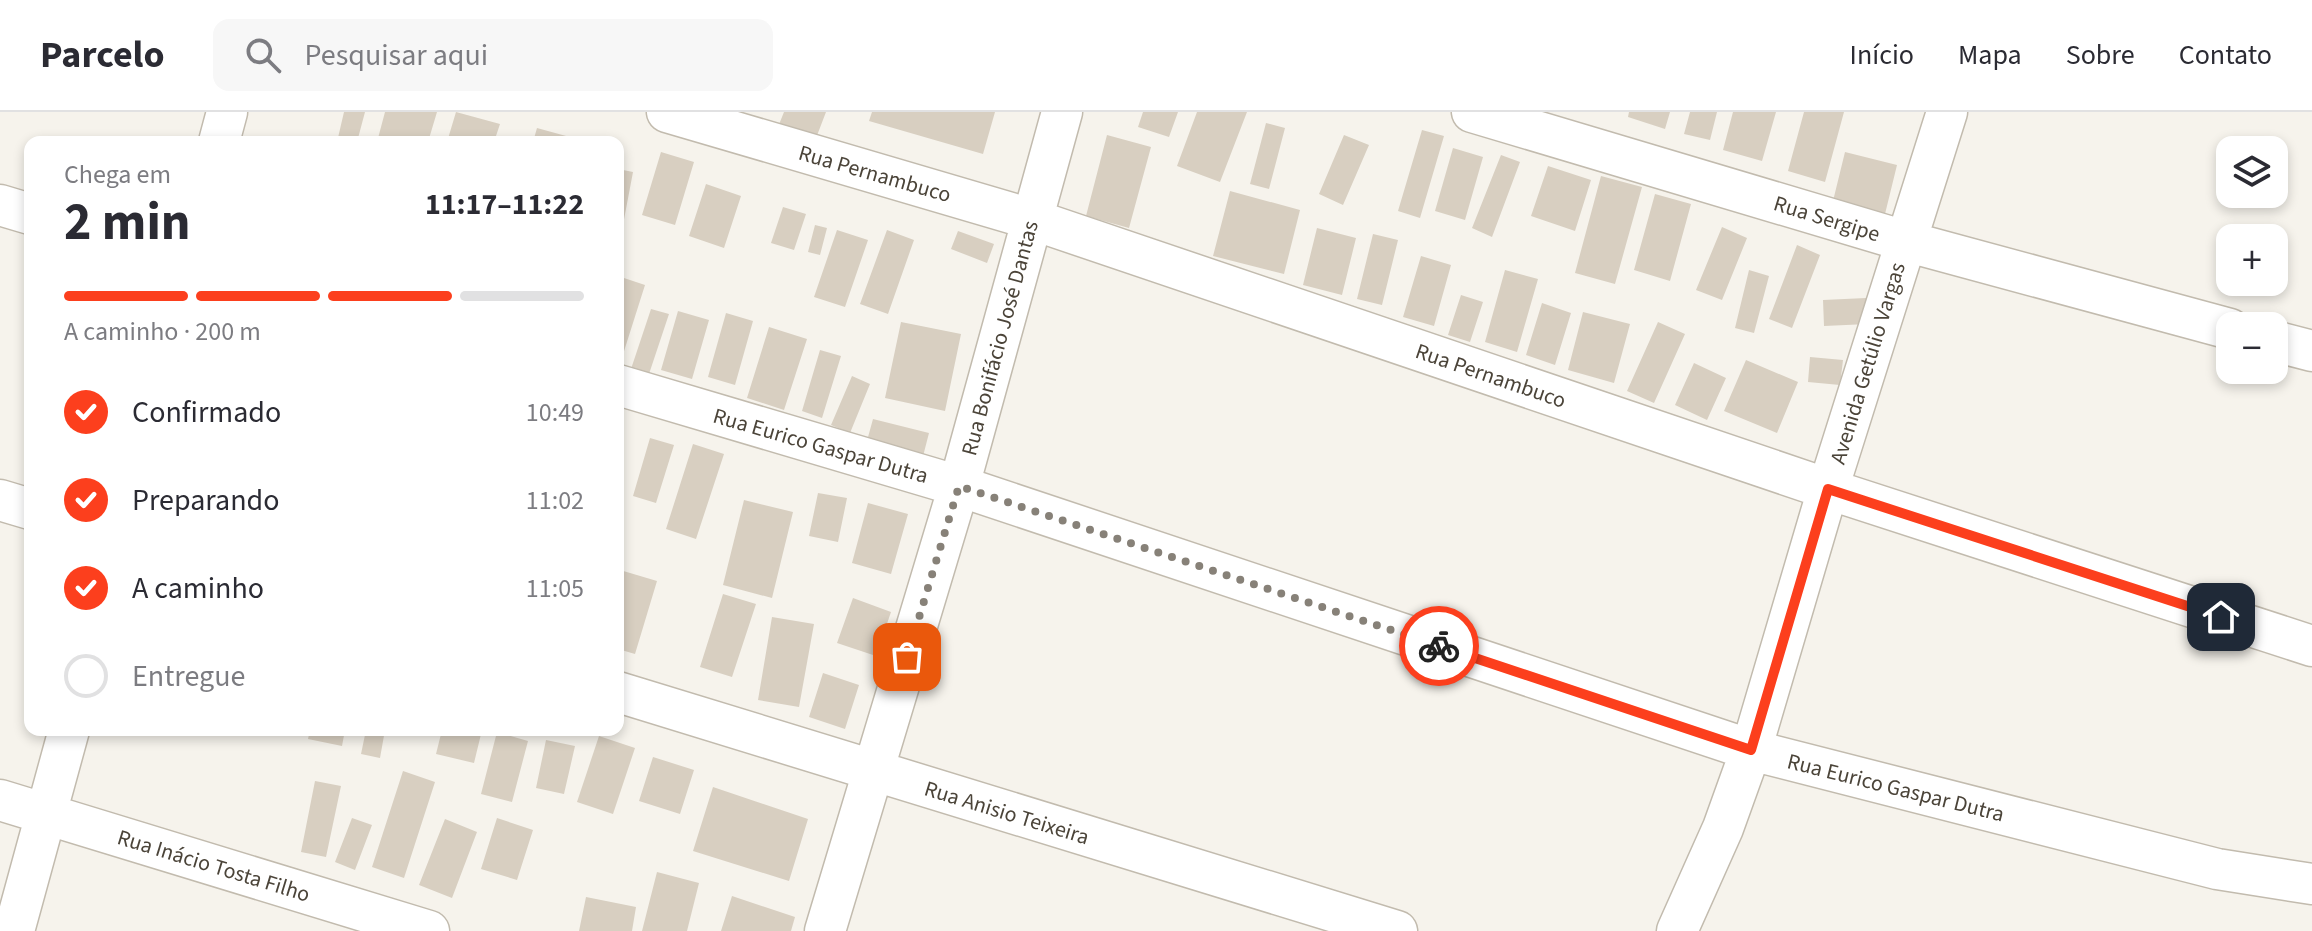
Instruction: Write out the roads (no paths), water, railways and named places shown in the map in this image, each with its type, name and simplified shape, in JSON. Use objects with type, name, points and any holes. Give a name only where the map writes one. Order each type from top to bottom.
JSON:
[{"type":"street","points":[[221,136],[227,112]]},
{"type":"street","name":"Rua Pernambuco","points":[[667,112],[1031,219],[1828,489],[2312,646]]},
{"type":"street","name":"Rua Bonifácio José Dantas","points":[[825,931],[959,486],[1062,112]]},
{"type":"street","name":"Rua Sergipe","points":[[1472,112],[1905,241],[2216,325]]},
{"type":"street","name":"Avenida Getúlio Vargas","points":[[1677,931],[1723,828],[1751,750],[1828,489],[1947,112]]},
{"type":"street","points":[[0,205],[24,212]]},
{"type":"street","points":[[2288,345],[2312,351]]},
{"type":"street","name":"Rua Eurico Gaspar Dutra","points":[[624,387],[959,486],[1751,750],[2217,869],[2312,884]]},
{"type":"street","points":[[0,500],[24,507]]},
{"type":"street","name":"Rua Anisio Teixeira","points":[[624,694],[1397,931]]},
{"type":"street","points":[[14,931],[67,736]]},
{"type":"street","name":"Rua Inácio Tosta Filho","points":[[0,800],[429,931]]}]
